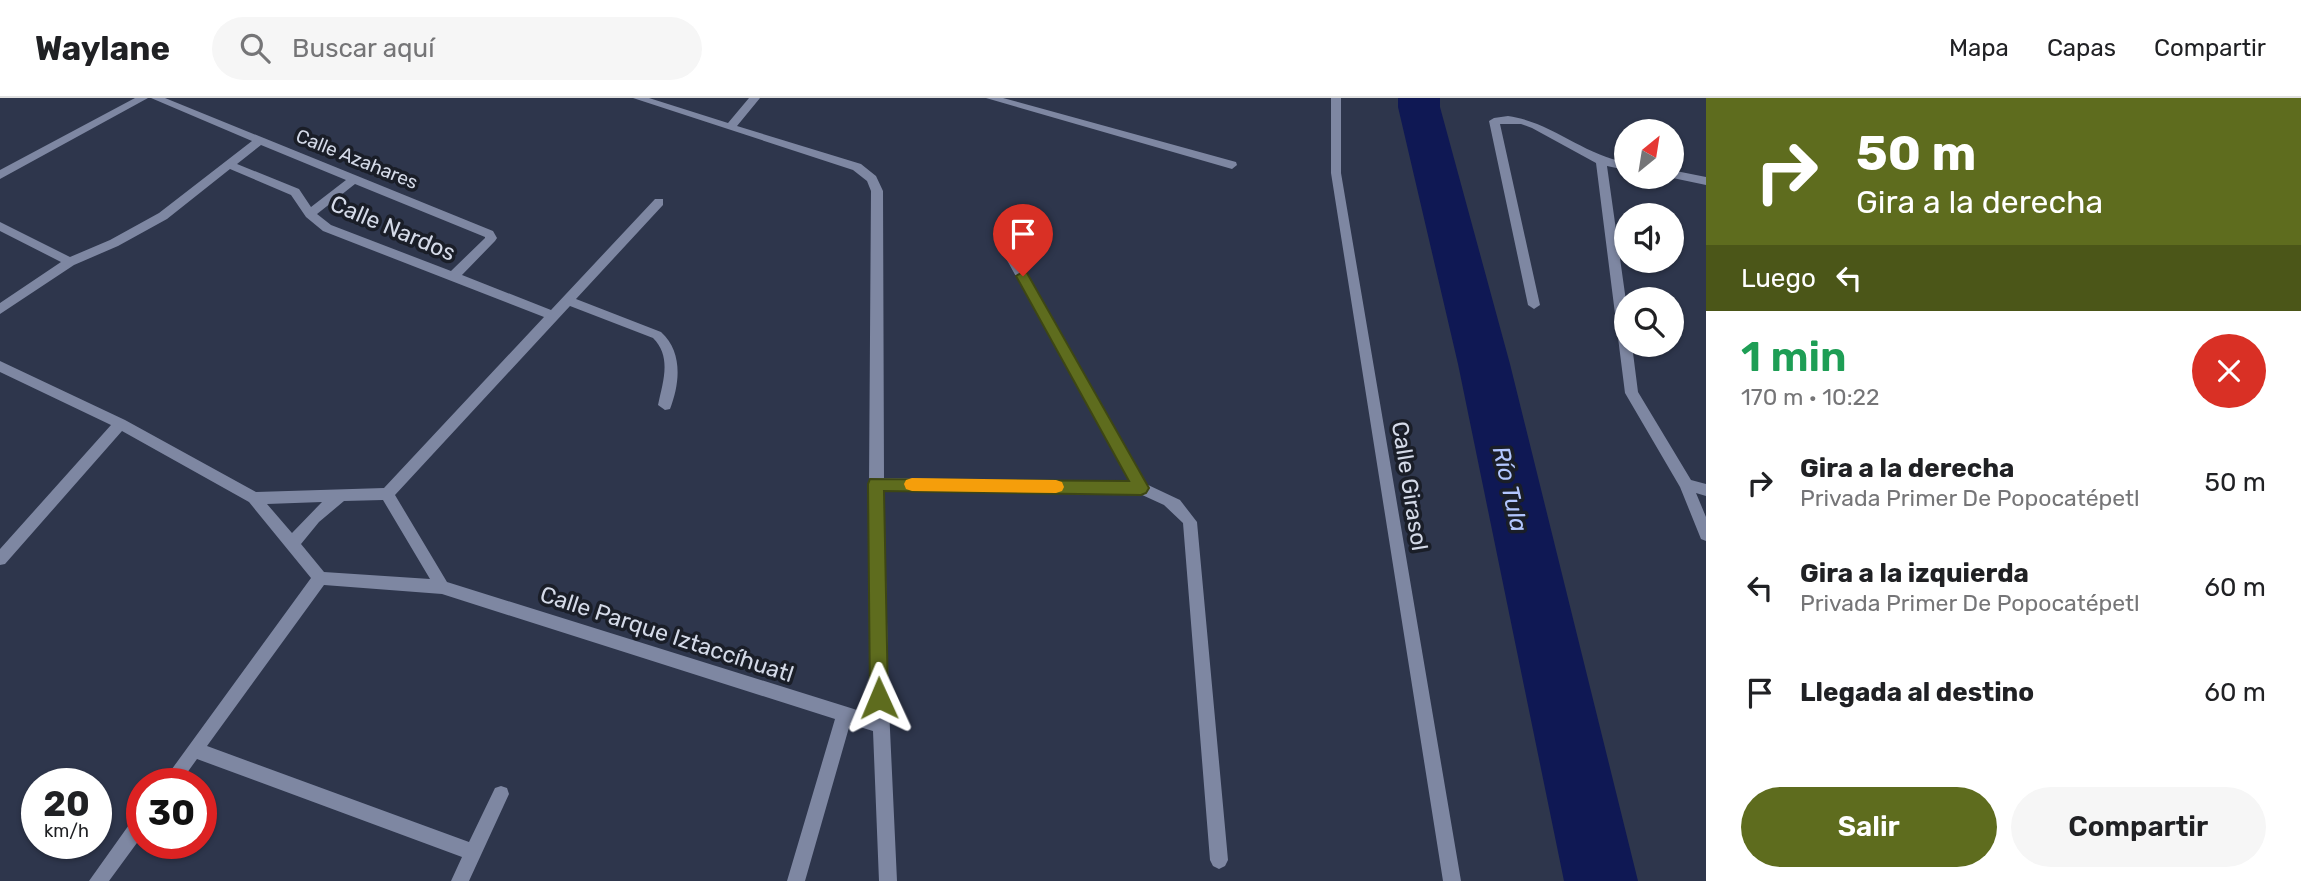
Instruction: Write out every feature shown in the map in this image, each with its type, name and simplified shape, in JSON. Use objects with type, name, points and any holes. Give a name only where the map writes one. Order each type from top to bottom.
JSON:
[{"type":"street","points":[[0,175],[143,98]]},
{"type":"street","name":"Calle Azahares","points":[[156,98],[489,234],[491,238],[488,242],[454,276]]},
{"type":"street","points":[[638,98],[857,167],[872,179],[877,191],[879,725],[888,881]]},
{"type":"street","points":[[730,127],[755,98]]},
{"type":"street","points":[[990,98],[1232,165]]},
{"type":"street","name":"Calle Girasol","points":[[1336,98],[1336,173],[1452,881]]},
{"type":"street","points":[[1534,305],[1494,121],[1507,118],[1533,124],[1601,161],[1614,164]]},
{"type":"street","points":[[0,309],[70,261],[114,243],[163,216],[260,141]]},
{"type":"street","points":[[1601,161],[1632,393],[1686,485],[1706,535]]},
{"type":"street","name":"Calle Nardos","points":[[228,164],[295,192],[310,214],[327,228],[552,315]]},
{"type":"street","points":[[1684,177],[1706,181]]},
{"type":"street","points":[[310,214],[354,179]]},
{"type":"street","points":[[254,498],[387,494],[659,202]]},
{"type":"street","points":[[0,226],[70,261]]},
{"type":"street","points":[[1009,253],[1141,488]]},
{"type":"street","points":[[567,300],[657,335],[669,344],[672,357],[666,405]]},
{"type":"street","points":[[0,366],[120,424],[254,498],[320,578],[181,768]]},
{"type":"street","points":[[0,559],[120,424]]},
{"type":"street","points":[[876,484],[1141,488],[1163,496],[1181,507],[1190,522],[1219,860]]},
{"type":"street","points":[[1686,485],[1706,490]]},
{"type":"street","points":[[387,494],[442,586]]},
{"type":"street","points":[[292,544],[322,508],[342,495]]},
{"type":"street","points":[[0,537],[16,541]]},
{"type":"street","name":"Calle Parque Iztaccíhuatl","points":[[320,578],[442,586],[879,725]]},
{"type":"street","points":[[796,881],[845,714]]},
{"type":"street","points":[[194,750],[473,852]]},
{"type":"street","points":[[460,881],[501,794]]},
{"type":"street","points":[[98,881],[126,843]]},
{"type":"waterway","name":"Río Tula","points":[[1419,98],[1419,107],[1484,364],[1601,881]]},
{"type":"slow traffic","points":[[912,484],[1056,487]]},
{"type":"route","points":[[879,698],[876,484],[1141,488],[1023,276]]}]
